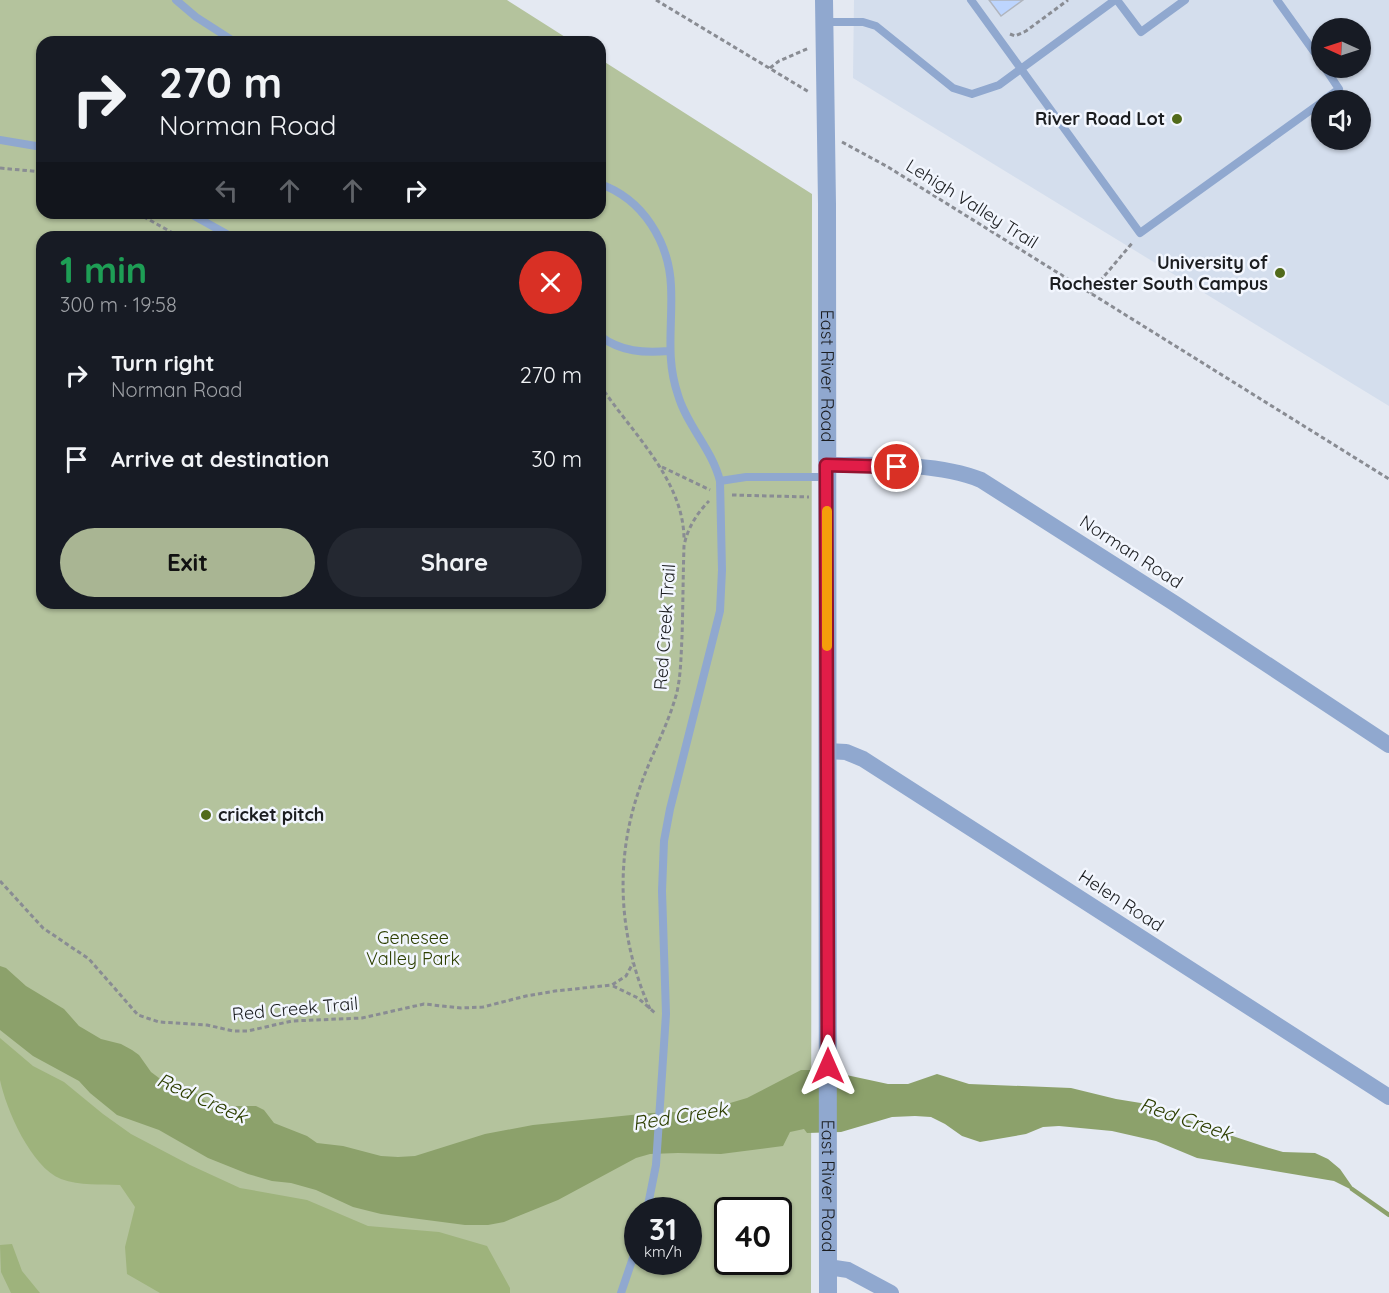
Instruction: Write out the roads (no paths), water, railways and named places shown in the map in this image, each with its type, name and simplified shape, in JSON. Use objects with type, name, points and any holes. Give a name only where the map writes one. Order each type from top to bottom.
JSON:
[{"type":"street","name":"East River Road","points":[[824,0],[827,204],[828,1293]]},
{"type":"street","name":"Norman Road","points":[[826,471],[938,469],[960,472],[981,480],[1389,745]]},
{"type":"street","name":"Helen Road","points":[[827,751],[846,752],[863,759],[1389,1097]]},
{"type":"street","points":[[828,1267],[848,1270],[891,1293]]},
{"type":"lane","points":[[176,0],[196,17],[226,36]]},
{"type":"lane","points":[[971,0],[1140,233],[1311,110]]},
{"type":"lane","points":[[824,22],[863,22],[876,26],[953,88],[972,93],[999,85],[1116,0],[1142,32],[1185,0]]},
{"type":"lane","points":[[1277,0],[1311,48]]},
{"type":"lane","points":[[1332,78],[1339,90]]},
{"type":"lane","points":[[0,140],[36,146]]},
{"type":"lane","points":[[606,187],[624,195],[638,206],[648,219],[664,250],[671,283],[669,351],[674,380],[684,411],[712,459],[720,481],[722,580],[720,611],[664,841],[662,891],[666,1014],[656,1166],[650,1197]]},
{"type":"lane","points":[[200,219],[221,231]]},
{"type":"lane","points":[[606,340],[630,351],[669,351]]},
{"type":"lane","points":[[720,481],[826,471]]},
{"type":"lane","points":[[621,1293],[627,1275]]},
{"type":"water","points":[[0,966],[6,968],[26,986],[64,1009],[79,1026],[101,1039],[121,1044],[132,1050],[159,1078],[192,1090],[211,1106],[256,1106],[264,1110],[274,1123],[307,1136],[317,1143],[343,1146],[381,1156],[415,1156],[485,1134],[533,1125],[720,1106],[747,1098],[801,1070],[823,1070],[888,1084],[908,1084],[937,1074],[969,1084],[1071,1088],[1153,1105],[1202,1126],[1269,1148],[1283,1152],[1315,1153],[1328,1159],[1340,1169],[1356,1192],[1334,1181],[1197,1158],[1156,1141],[1112,1131],[1059,1126],[1043,1127],[1026,1134],[980,1142],[962,1136],[931,1117],[915,1116],[892,1117],[841,1132],[807,1133],[804,1129],[790,1132],[783,1146],[721,1154],[650,1154],[636,1158],[558,1200],[504,1222],[488,1225],[465,1225],[381,1214],[353,1207],[316,1190],[248,1174],[208,1158],[159,1130],[117,1115],[79,1081],[33,1056],[0,1030]]},
{"type":"waterway","name":"Red Creek","points":[[1352,1189],[1389,1215]]},
{"type":"place","name":"River Road Lot","points":[[1177,119]]},
{"type":"place","name":"University of Rochester South Campus","points":[[1280,273]]},
{"type":"place","name":"cricket pitch","points":[[206,815]]},
{"type":"park label","name":"Genesee Valley Park","points":[[413,948]]}]
